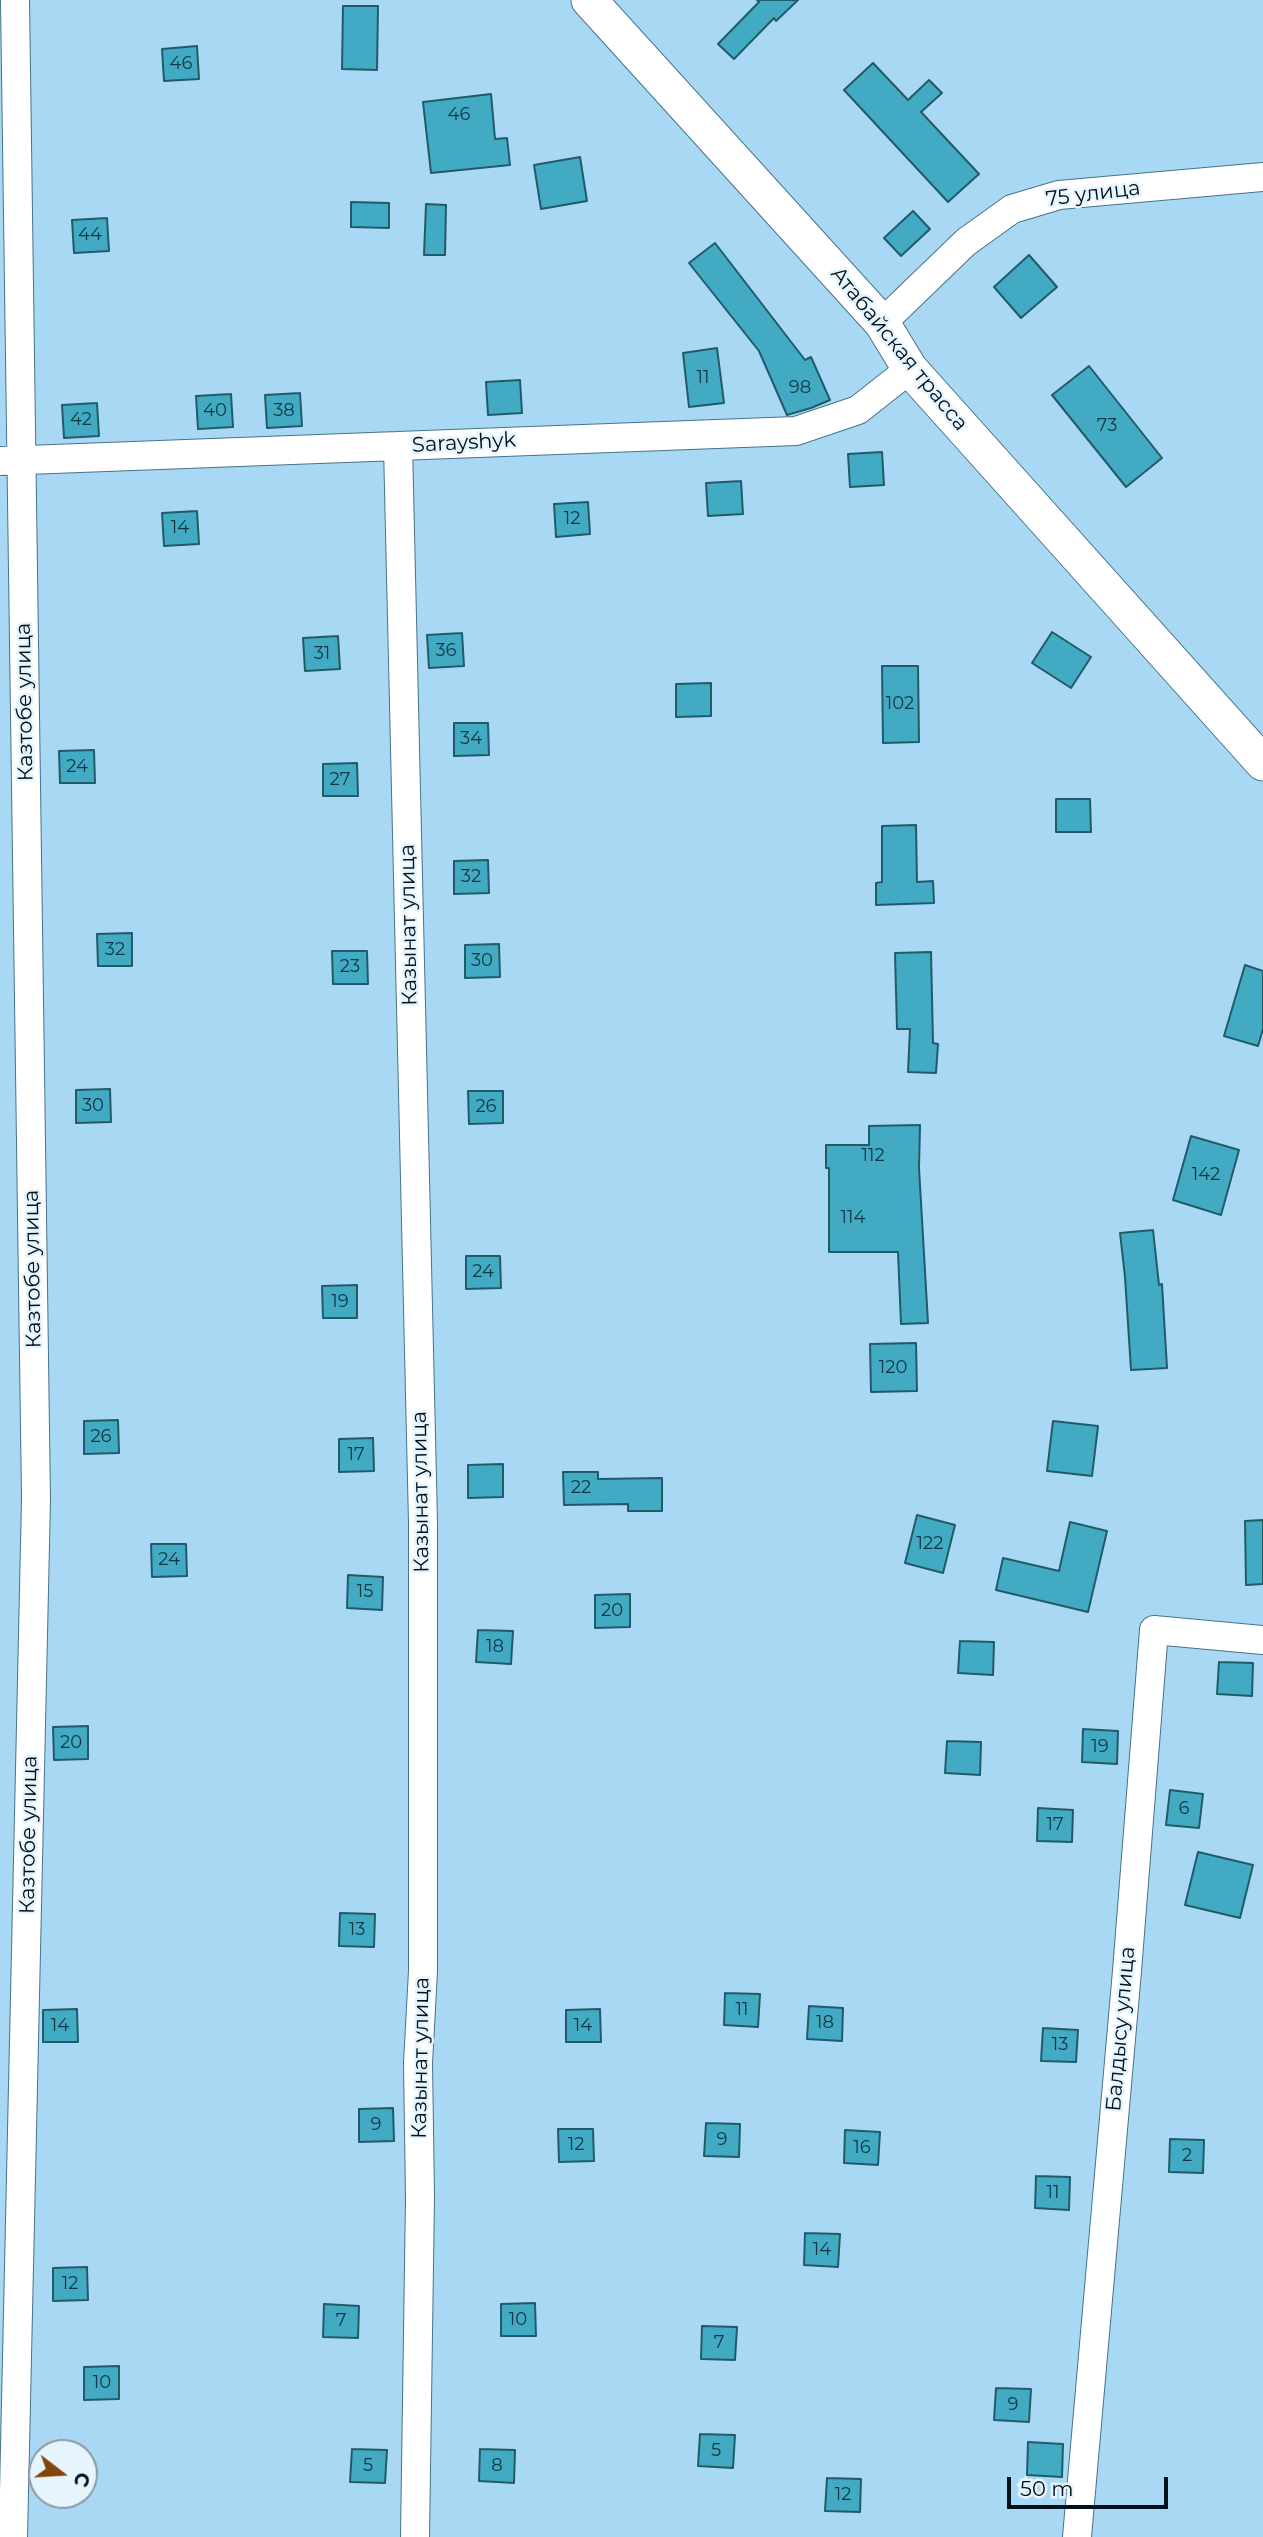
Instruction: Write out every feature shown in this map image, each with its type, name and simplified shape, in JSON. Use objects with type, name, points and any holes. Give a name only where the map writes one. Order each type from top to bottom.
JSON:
[{"type":"main road","name":"Атабайская трасса","points":[[589,0],[882,323],[911,369],[1263,763]]},
{"type":"street","name":"Казтобе улица","points":[[13,2537],[36,1499],[11,461],[15,0]]},
{"type":"street","name":"75 улица","points":[[882,323],[966,242],[1012,209],[1059,195],[1263,177]]},
{"type":"street","name":"Sarayshyk","points":[[11,461],[796,431],[858,410],[911,369]]},
{"type":"street","name":"Казынат улица","points":[[398,446],[423,1523],[423,1971],[418,2063],[420,2197],[415,2537]]},
{"type":"street","name":"Балдысу улица","points":[[1077,2537],[1154,1630],[1263,1640]]},
{"type":"building","points":[[757,0],[798,0],[776,21],[774,18],[734,59],[718,44],[759,2]]},
{"type":"building","points":[[343,6],[378,6],[377,70],[342,69]]},
{"type":"building","points":[[197,46],[199,79],[164,81],[162,49]]},
{"type":"building","points":[[873,63],[908,100],[929,80],[942,93],[921,112],[979,174],[948,202],[844,90]]},
{"type":"building","points":[[491,94],[495,139],[507,138],[510,165],[431,173],[423,102]]},
{"type":"building","points":[[580,157],[587,201],[541,209],[534,165]]},
{"type":"building","points":[[351,202],[389,203],[389,228],[351,227]]},
{"type":"building","points":[[426,204],[446,205],[445,255],[424,255]]},
{"type":"building","points":[[913,211],[930,229],[901,256],[884,238]]},
{"type":"building","points":[[107,218],[109,251],[74,253],[72,220]]},
{"type":"building","points":[[715,243],[805,360],[811,357],[830,400],[787,415],[759,351],[689,263]]},
{"type":"building","points":[[1029,255],[1057,287],[1021,318],[994,287]]},
{"type":"building","points":[[717,348],[724,403],[689,407],[683,353]]},
{"type":"building","points":[[1089,366],[1162,458],[1126,487],[1052,395]]},
{"type":"building","points":[[520,380],[522,413],[488,415],[486,382]]},
{"type":"building","points":[[300,393],[302,426],[267,428],[265,395]]},
{"type":"building","points":[[231,394],[233,427],[198,429],[196,396]]},
{"type":"building","points":[[97,403],[99,436],[64,438],[62,405]]},
{"type":"building","points":[[882,452],[884,485],[850,487],[848,454]]},
{"type":"building","points":[[741,481],[743,514],[708,516],[706,483]]},
{"type":"building","points":[[588,502],[590,534],[556,537],[554,504]]},
{"type":"building","points":[[197,511],[199,544],[164,546],[162,513]]},
{"type":"building","points":[[1052,632],[1091,657],[1071,688],[1032,663]]},
{"type":"building","points":[[462,633],[464,666],[429,668],[427,635]]},
{"type":"building","points":[[338,636],[340,669],[305,671],[303,638]]},
{"type":"building","points":[[882,666],[918,666],[919,742],[883,743]]},
{"type":"building","points":[[711,683],[711,716],[676,717],[676,684]]},
{"type":"building","points":[[454,723],[488,723],[489,755],[454,756]]},
{"type":"building","points":[[94,750],[95,783],[60,783],[59,751]]},
{"type":"building","points":[[357,763],[358,796],[323,796],[323,764]]},
{"type":"building","points":[[1056,799],[1090,799],[1091,832],[1056,832]]},
{"type":"building","points":[[916,825],[917,882],[933,881],[934,903],[876,905],[876,883],[882,882],[882,826]]},
{"type":"building","points":[[488,860],[489,893],[454,894],[454,861]]},
{"type":"building","points":[[132,933],[132,966],[98,966],[97,934]]},
{"type":"building","points":[[499,944],[500,977],[465,978],[465,945]]},
{"type":"building","points":[[332,951],[367,951],[368,984],[333,984]]},
{"type":"building","points":[[931,952],[933,1043],[938,1044],[936,1073],[908,1072],[910,1029],[897,1029],[895,953]]},
{"type":"building","points":[[1245,965],[1263,971],[1263,1029],[1258,1046],[1224,1036]]},
{"type":"building","points":[[110,1089],[111,1122],[76,1123],[76,1090]]},
{"type":"building","points":[[468,1091],[503,1091],[503,1123],[469,1124]]},
{"type":"building","points":[[920,1125],[919,1168],[928,1323],[901,1324],[898,1252],[829,1252],[829,1168],[826,1168],[826,1145],[869,1145],[869,1126]]},
{"type":"building","points":[[1191,1136],[1239,1150],[1221,1215],[1173,1200]]},
{"type":"building","points":[[1153,1230],[1159,1285],[1162,1284],[1167,1368],[1131,1370],[1120,1233]]},
{"type":"building","points":[[466,1256],[500,1256],[501,1288],[466,1289]]},
{"type":"building","points":[[357,1285],[357,1318],[323,1318],[322,1286]]},
{"type":"building","points":[[916,1343],[917,1391],[871,1392],[870,1344]]},
{"type":"building","points":[[118,1420],[119,1453],[84,1454],[84,1421]]},
{"type":"building","points":[[1053,1421],[1098,1426],[1092,1476],[1047,1471]]},
{"type":"building","points":[[373,1438],[374,1471],[339,1472],[339,1439]]},
{"type":"building","points":[[503,1464],[503,1497],[468,1498],[468,1465]]},
{"type":"building","points":[[563,1472],[598,1472],[598,1479],[662,1478],[662,1511],[628,1511],[628,1504],[564,1505]]},
{"type":"building","points":[[917,1515],[955,1525],[943,1573],[905,1563]]},
{"type":"building","points":[[1263,1520],[1263,1584],[1246,1585],[1245,1521]]},
{"type":"building","points":[[1070,1522],[1107,1531],[1088,1612],[996,1590],[1003,1558],[1059,1571]]},
{"type":"building","points":[[151,1544],[186,1544],[187,1576],[152,1577]]},
{"type":"building","points":[[348,1575],[383,1577],[382,1610],[347,1608]]},
{"type":"building","points":[[630,1594],[630,1627],[595,1628],[595,1595]]},
{"type":"building","points":[[478,1630],[513,1631],[511,1664],[476,1662]]},
{"type":"building","points":[[960,1641],[994,1642],[993,1675],[958,1673]]},
{"type":"building","points":[[1219,1662],[1253,1663],[1252,1696],[1217,1694]]},
{"type":"building","points":[[88,1726],[88,1759],[54,1760],[53,1727]]},
{"type":"building","points":[[1083,1729],[1118,1731],[1117,1764],[1082,1762]]},
{"type":"building","points":[[947,1741],[981,1742],[980,1775],[945,1773]]},
{"type":"building","points":[[1170,1790],[1203,1794],[1199,1828],[1166,1825]]},
{"type":"building","points":[[1038,1808],[1073,1810],[1072,1842],[1037,1841]]},
{"type":"building","points":[[1198,1852],[1253,1865],[1240,1918],[1185,1905]]},
{"type":"building","points":[[340,1913],[375,1914],[374,1947],[339,1946]]},
{"type":"building","points":[[725,1993],[760,1994],[758,2027],[724,2025]]},
{"type":"building","points":[[809,2006],[843,2008],[842,2041],[807,2039]]},
{"type":"building","points":[[77,2009],[78,2042],[43,2042],[43,2010]]},
{"type":"building","points":[[600,2009],[601,2042],[566,2042],[566,2010]]},
{"type":"building","points":[[1043,2028],[1078,2030],[1076,2062],[1041,2061]]},
{"type":"building","points":[[393,2108],[394,2141],[359,2142],[359,2109]]},
{"type":"building","points":[[706,2123],[740,2124],[739,2157],[704,2156]]},
{"type":"building","points":[[558,2129],[593,2129],[594,2161],[559,2162]]},
{"type":"building","points":[[845,2130],[880,2132],[878,2165],[844,2163]]},
{"type":"building","points":[[1170,2139],[1204,2140],[1203,2173],[1169,2172]]},
{"type":"building","points":[[1036,2176],[1070,2177],[1069,2210],[1035,2208]]},
{"type":"building","points":[[805,2233],[840,2234],[838,2267],[804,2265]]},
{"type":"building","points":[[87,2267],[88,2300],[53,2301],[53,2268]]},
{"type":"building","points":[[535,2303],[536,2336],[501,2336],[501,2304]]},
{"type":"building","points":[[324,2304],[359,2306],[358,2338],[323,2337]]},
{"type":"building","points":[[702,2326],[737,2327],[735,2360],[701,2359]]},
{"type":"building","points":[[119,2366],[119,2399],[84,2400],[84,2367]]},
{"type":"building","points":[[996,2388],[1031,2389],[1029,2422],[994,2420]]},
{"type":"building","points":[[700,2434],[735,2435],[733,2468],[698,2466]]},
{"type":"building","points":[[1028,2442],[1063,2444],[1062,2477],[1027,2475]]},
{"type":"building","points":[[352,2449],[387,2450],[385,2483],[350,2482]]},
{"type":"building","points":[[480,2449],[515,2450],[514,2483],[479,2481]]},
{"type":"building","points":[[827,2478],[861,2479],[860,2512],[825,2511]]}]
